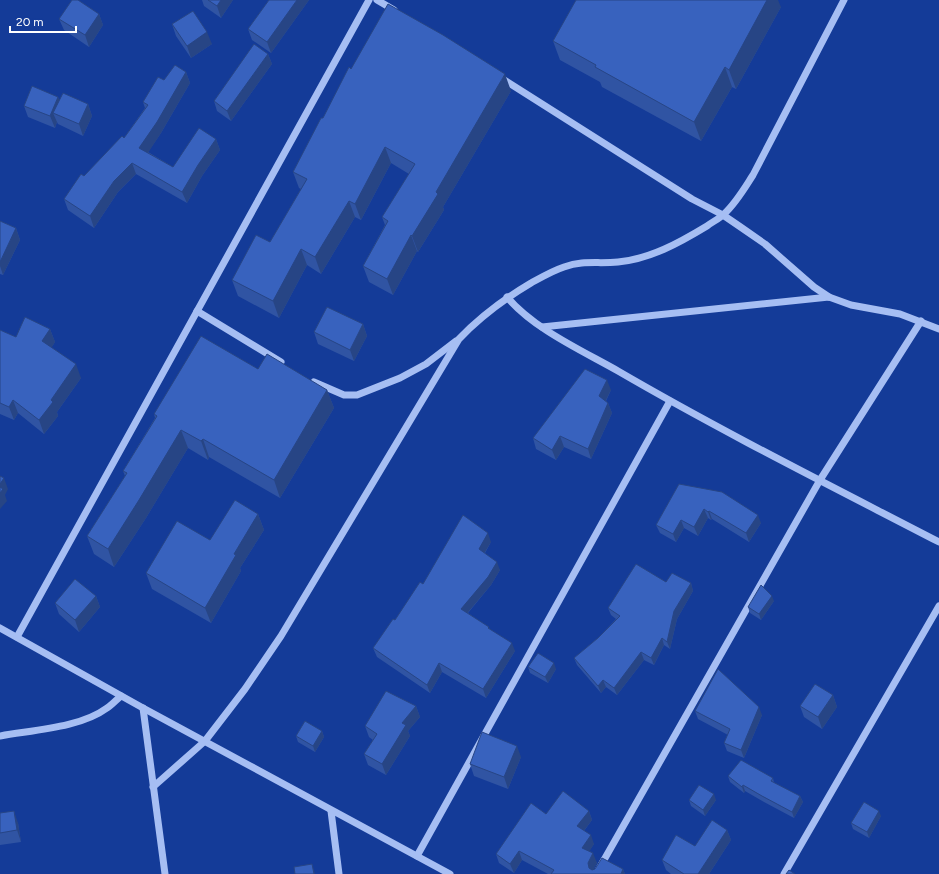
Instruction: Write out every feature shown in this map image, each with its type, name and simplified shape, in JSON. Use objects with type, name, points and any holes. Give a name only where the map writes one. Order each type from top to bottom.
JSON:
[{"type":"street","points":[[17,638],[369,0]]},
{"type":"street","points":[[377,0],[398,13]]},
{"type":"street","points":[[305,377],[329,390],[344,395],[357,395],[400,378],[426,364],[507,297],[546,274],[569,265],[587,261],[618,262],[641,258],[660,252],[723,215],[739,196],[753,175],[844,0]]},
{"type":"street","points":[[491,72],[692,199],[723,215],[765,244],[814,287],[829,297],[851,305],[900,314],[939,329]]},
{"type":"street","points":[[507,297],[517,309],[542,327],[670,401],[939,542]]},
{"type":"street","points":[[542,327],[829,297]]},
{"type":"street","points":[[197,310],[285,365]]},
{"type":"street","points":[[596,874],[820,480],[921,321]]},
{"type":"street","points":[[153,787],[204,740],[245,689],[281,636],[459,338]]},
{"type":"street","points":[[417,856],[670,401]]},
{"type":"street","points":[[784,874],[939,606]]},
{"type":"street","points":[[0,628],[331,811],[450,874]]},
{"type":"street","points":[[0,736],[71,724],[85,720],[107,708],[121,696]]},
{"type":"street","points":[[143,708],[165,874]]},
{"type":"street","points":[[331,811],[339,874]]},
{"type":"building","points":[[72,0],[78,0],[99,14],[85,35],[59,19]]},
{"type":"building","points":[[208,0],[221,0],[217,6]]},
{"type":"building","points":[[269,0],[297,0],[267,42],[248,29]]},
{"type":"building","points":[[576,0],[767,0],[729,70],[725,67],[694,122],[595,67],[596,65],[553,41]]},
{"type":"building","points":[[388,4],[443,35],[505,74],[436,192],[438,194],[412,236],[411,235],[387,279],[363,266],[388,221],[382,217],[415,164],[385,147],[355,204],[349,201],[315,257],[301,249],[273,301],[232,280],[256,235],[270,242],[307,179],[293,172],[349,67],[351,69]]},
{"type":"building","points":[[193,11],[207,32],[187,46],[172,24]]},
{"type":"building","points":[[254,44],[268,54],[227,111],[214,101]]},
{"type":"building","points":[[175,65],[186,72],[157,122],[139,148],[173,167],[199,128],[216,139],[182,192],[132,163],[114,181],[90,216],[64,199],[81,174],[84,176],[122,136],[124,138],[148,105],[143,102],[158,77],[164,80]]},
{"type":"building","points":[[32,86],[58,97],[50,116],[24,106]]},
{"type":"building","points":[[63,93],[88,104],[79,124],[53,113]]},
{"type":"building","points":[[0,221],[16,228],[0,262]]},
{"type":"building","points":[[327,307],[363,324],[350,350],[314,332]]},
{"type":"building","points":[[25,317],[50,329],[42,341],[76,364],[51,400],[53,402],[39,420],[13,400],[9,407],[0,403],[0,330],[16,337]]},
{"type":"building","points":[[201,336],[258,369],[267,354],[327,390],[274,480],[203,439],[201,441],[181,430],[108,549],[87,536],[127,473],[123,471],[157,416],[154,414]]},
{"type":"building","points":[[585,369],[607,380],[599,396],[608,403],[588,449],[560,436],[552,450],[533,438]]},
{"type":"building","points":[[0,476],[4,478],[0,484]]},
{"type":"building","points":[[679,484],[722,492],[758,515],[746,533],[704,509],[694,527],[681,520],[673,534],[656,525]]},
{"type":"building","points":[[235,500],[258,514],[234,554],[236,555],[205,608],[146,573],[177,521],[210,540]]},
{"type":"building","points":[[463,515],[488,533],[479,549],[497,562],[488,577],[461,609],[512,643],[483,689],[439,663],[427,685],[373,648],[393,619],[395,620],[420,582],[423,584]]},
{"type":"building","points":[[636,564],[666,582],[672,573],[691,583],[674,611],[667,642],[662,638],[651,658],[641,652],[614,688],[603,680],[598,686],[574,658],[598,638],[620,616],[608,608]]},
{"type":"building","points":[[75,579],[96,596],[75,620],[55,603]]},
{"type":"building","points":[[761,585],[772,596],[759,614],[748,607]]},
{"type":"building","points":[[538,653],[554,663],[545,677],[528,667]]},
{"type":"building","points":[[718,669],[759,707],[741,750],[724,743],[730,729],[695,711]]},
{"type":"building","points":[[815,684],[833,695],[818,717],[800,706]]},
{"type":"building","points":[[386,691],[416,706],[402,723],[406,725],[382,764],[364,754],[377,734],[365,726]]},
{"type":"building","points":[[305,721],[322,731],[313,746],[296,736]]},
{"type":"building","points":[[482,732],[517,746],[504,777],[470,764]]},
{"type":"building","points":[[741,760],[773,778],[771,781],[800,796],[792,812],[743,785],[742,787],[728,776]]},
{"type":"building","points":[[699,785],[714,794],[703,810],[689,800]]},
{"type":"building","points":[[563,791],[589,811],[577,826],[591,835],[582,848],[593,853],[588,863],[589,868],[592,870],[595,869],[602,858],[623,869],[621,874],[551,874],[554,870],[519,851],[510,864],[496,854],[531,803],[546,814]]},
{"type":"building","points":[[864,802],[879,811],[867,832],[851,823]]},
{"type":"building","points":[[14,811],[17,830],[0,833],[0,813]]},
{"type":"building","points":[[712,820],[727,830],[698,874],[684,874],[662,860],[676,835],[695,846]]},
{"type":"building","points":[[312,864],[314,874],[295,874],[294,867]]},
{"type":"building","points":[[789,870],[795,874],[786,874]]}]
